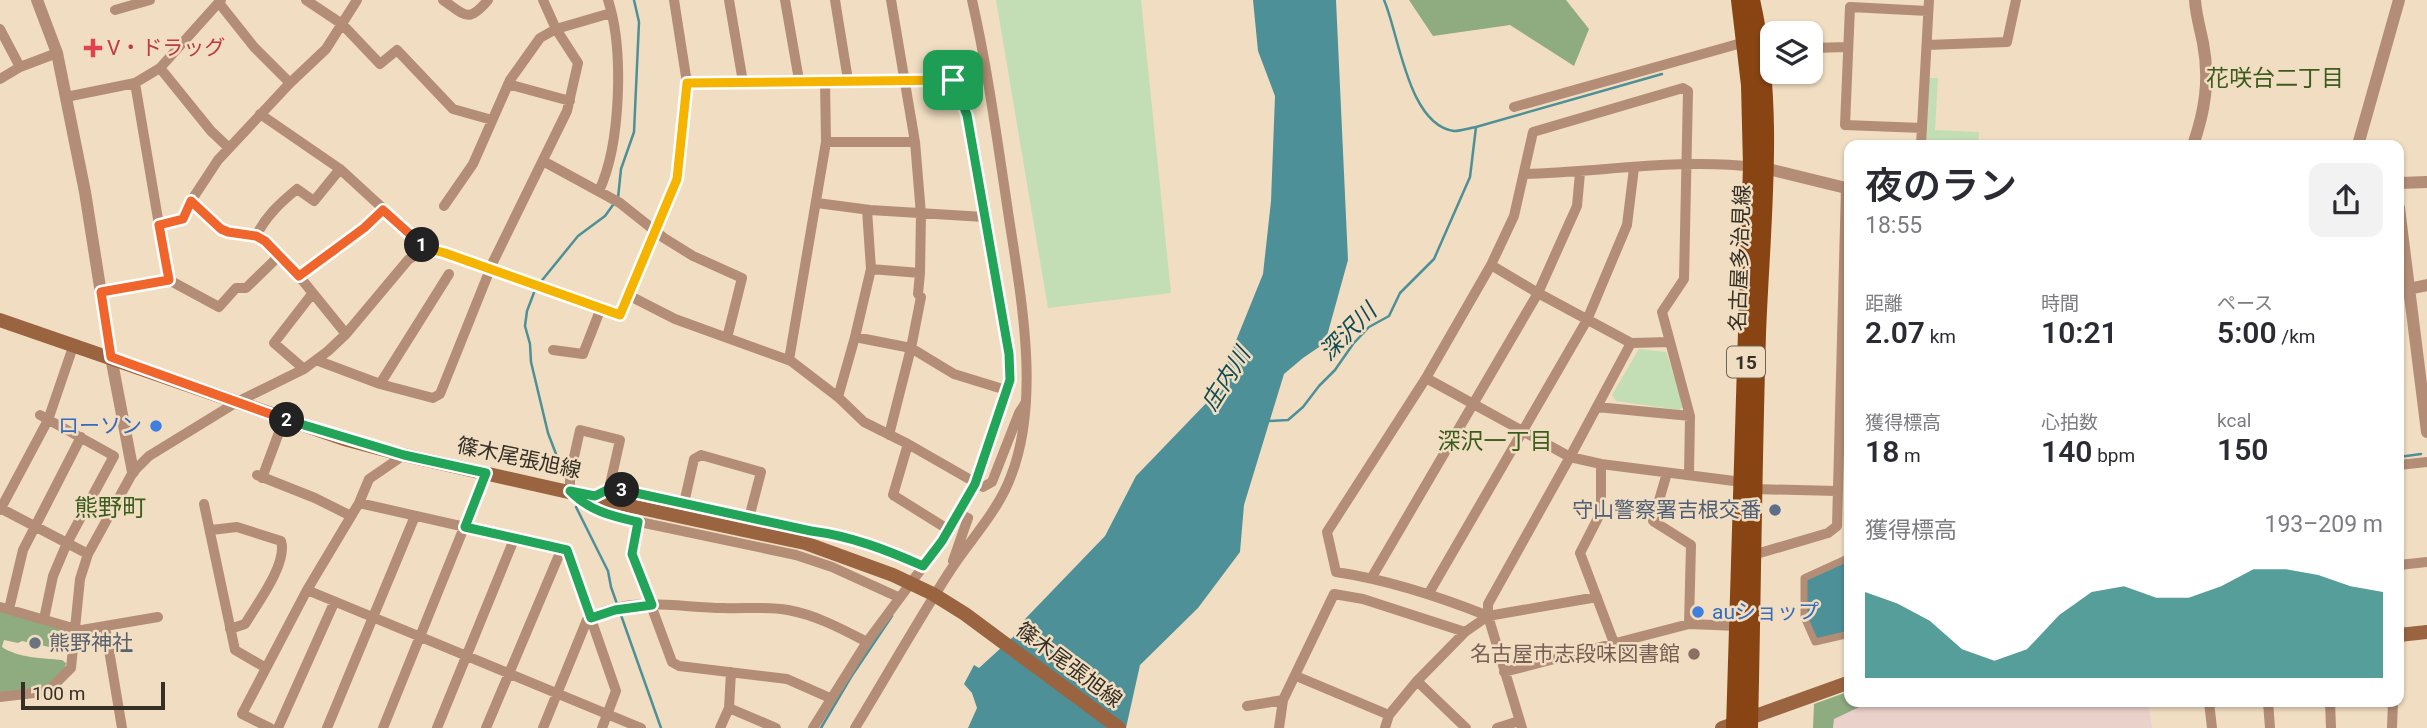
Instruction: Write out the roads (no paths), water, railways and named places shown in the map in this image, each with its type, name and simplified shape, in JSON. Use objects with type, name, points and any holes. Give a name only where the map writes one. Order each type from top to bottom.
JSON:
[{"type":"main road","name":"名古屋多治見線","points":[[1739,0],[1758,167]]},
{"type":"main road","name":"名古屋多治見線","points":[[1752,0],[1760,27]]},
{"type":"main road","name":"名古屋多治見線","points":[[1738,725],[1738,626],[1748,486],[1758,167],[1765,84]]},
{"type":"main road","name":"篠木尾張旭線","points":[[0,320],[284,419],[404,455],[805,543],[892,575],[933,594],[965,614],[1119,728]]},
{"type":"main road","name":"名古屋多治見線","points":[[1738,725],[1754,555],[1748,486]]},
{"type":"main road","points":[[2404,634],[2427,632]]},
{"type":"main road","points":[[1738,725],[1844,684]]},
{"type":"street","points":[[37,0],[57,53],[66,97],[133,472]]},
{"type":"street","points":[[115,10],[150,0]]},
{"type":"street","points":[[306,0],[342,24],[380,64],[397,51],[453,109],[492,120]]},
{"type":"street","points":[[159,225],[183,219],[191,201],[218,160],[326,49],[357,0]]},
{"type":"street","points":[[443,0],[472,16],[488,0]]},
{"type":"street","points":[[316,360],[380,384],[433,398],[440,394],[490,269],[570,101],[578,62],[556,29],[543,0]]},
{"type":"street","points":[[598,191],[607,172],[615,125],[617,59],[608,0]]},
{"type":"street","points":[[260,114],[340,169],[426,248],[620,315],[677,179],[687,83],[674,0]]},
{"type":"street","points":[[729,0],[743,82]]},
{"type":"street","points":[[785,0],[799,80]]},
{"type":"street","points":[[835,0],[848,80]]},
{"type":"street","points":[[889,435],[921,297],[918,294],[921,214],[915,142],[891,0]]},
{"type":"street","points":[[855,728],[948,573],[1003,494],[1021,442],[1026,402],[1024,324],[985,54],[972,0]]},
{"type":"street","points":[[1927,45],[2007,42],[2016,0]]},
{"type":"street","points":[[2195,0],[2204,54],[2207,95],[2203,118],[2195,140]]},
{"type":"street","points":[[2359,140],[2399,0]]},
{"type":"street","points":[[66,97],[135,83],[160,68],[220,1],[254,47],[290,83]]},
{"type":"street","points":[[1921,140],[1927,45],[1929,5],[1850,7],[1845,125],[1922,128]]},
{"type":"street","points":[[444,206],[473,164],[508,83],[540,38],[556,29],[611,13]]},
{"type":"street","points":[[0,29],[20,67]]},
{"type":"street","points":[[1514,107],[1745,42]]},
{"type":"street","points":[[1823,48],[1847,47]]},
{"type":"street","points":[[0,79],[20,67],[57,53]]},
{"type":"street","points":[[160,68],[211,131],[229,148]]},
{"type":"street","points":[[789,360],[826,142],[825,80]]},
{"type":"street","points":[[687,83],[953,80],[967,115],[1009,354],[1010,380],[975,484],[959,514],[867,642],[813,728]]},
{"type":"street","points":[[135,83],[169,280]]},
{"type":"street","points":[[508,83],[570,101]]},
{"type":"street","points":[[1488,616],[1429,593],[1372,577],[1336,572],[1327,532],[1426,378],[1491,265],[1514,216],[1533,132],[1683,88],[1688,90],[1684,278],[1662,312],[1690,416],[1689,474]]},
{"type":"street","points":[[826,142],[915,142]]},
{"type":"street","points":[[543,161],[616,201],[693,256],[742,278],[727,338]]},
{"type":"street","points":[[1525,174],[1580,173],[1687,164],[1758,167],[1844,188]]},
{"type":"street","points":[[1429,593],[1587,320],[1627,225],[1634,168]]},
{"type":"street","points":[[256,236],[263,222],[297,189],[314,201],[340,169]]},
{"type":"street","points":[[1372,577],[1538,293],[1577,206],[1580,173]]},
{"type":"street","points":[[2404,183],[2427,182]]},
{"type":"street","points":[[191,201],[221,229],[256,236],[265,241],[299,276],[346,334]]},
{"type":"street","points":[[817,203],[867,210],[984,217]]},
{"type":"street","points":[[299,276],[364,228],[383,210]]},
{"type":"street","points":[[838,397],[870,269],[867,210]]},
{"type":"street","points":[[0,698],[42,692],[58,683],[71,668],[74,661],[80,579],[88,554],[133,472],[149,456],[237,402],[304,369],[316,360],[346,334],[408,260],[426,248]]},
{"type":"street","points":[[101,292],[169,280],[219,307],[236,288],[246,288],[279,256]]},
{"type":"street","points":[[1491,265],[1630,343],[1670,342]]},
{"type":"street","points":[[870,269],[920,273]]},
{"type":"street","points":[[380,384],[449,274]]},
{"type":"street","points":[[2427,285],[2404,290],[2427,432]]},
{"type":"street","points":[[304,369],[274,343],[312,294]]},
{"type":"street","points":[[628,295],[675,319],[789,360],[838,397],[864,422],[983,487],[992,482],[1019,413],[1026,402]]},
{"type":"street","points":[[553,350],[583,354],[601,309]]},
{"type":"street","points":[[855,337],[911,348],[954,374],[1006,390]]},
{"type":"street","points":[[1497,728],[1520,724],[1488,616],[1488,604],[1630,343]]},
{"type":"street","points":[[74,344],[44,418],[0,509],[88,554]]},
{"type":"street","points":[[1426,378],[1570,457],[1601,464],[1689,474],[1748,486],[1837,491]]},
{"type":"street","points":[[1597,407],[1690,416]]},
{"type":"street","points":[[44,418],[114,456],[67,543],[53,576],[44,620]]},
{"type":"street","points":[[284,419],[260,476],[351,516]]},
{"type":"street","points":[[609,489],[620,440],[580,430],[570,475],[570,491],[582,503],[616,517],[796,555],[832,567],[898,597]]},
{"type":"street","points":[[81,437],[34,525],[23,550],[5,608],[76,630],[158,617]]},
{"type":"street","points":[[908,444],[893,495],[949,530]]},
{"type":"street","points":[[1754,555],[1828,533],[1837,526],[1837,491],[1844,446]]},
{"type":"street","points":[[270,728],[242,714],[307,590],[359,503],[369,479],[404,455]]},
{"type":"street","points":[[684,503],[694,459],[701,455],[761,471],[749,517]]},
{"type":"street","points":[[2404,464],[2427,462]]},
{"type":"street","points":[[1601,464],[1601,512],[1580,553],[1614,643]]},
{"type":"street","points":[[1667,472],[1653,521],[1691,545],[1689,624]]},
{"type":"street","points":[[383,728],[486,473]]},
{"type":"street","points":[[595,496],[609,489],[631,491],[811,531],[836,534],[886,550],[923,566]]},
{"type":"street","points":[[359,503],[567,550],[616,691],[602,728]]},
{"type":"street","points":[[204,504],[235,650],[266,668]]},
{"type":"street","points":[[948,573],[968,518],[959,514]]},
{"type":"street","points":[[327,728],[415,516]]},
{"type":"street","points":[[638,522],[632,554],[672,662],[678,666],[787,679],[830,698]]},
{"type":"street","points":[[211,530],[237,527],[281,541],[284,550],[245,624],[230,629]]},
{"type":"street","points":[[437,728],[515,537]]},
{"type":"street","points":[[486,728],[562,548]]},
{"type":"street","points":[[1844,560],[1804,578],[1804,617],[1815,642],[1844,635]]},
{"type":"street","points":[[2404,564],[2427,562]]},
{"type":"street","points":[[307,590],[641,728]]},
{"type":"street","points":[[1279,728],[1283,700],[1334,594],[1363,599],[1465,632]]},
{"type":"street","points":[[1385,728],[1389,715],[1417,681],[1465,632],[1488,616],[1597,597]]},
{"type":"street","points":[[278,728],[334,603]]},
{"type":"street","points":[[542,728],[587,620],[619,609],[652,605],[787,610],[825,621],[867,642]]},
{"type":"street","points":[[1504,672],[1689,624],[1738,626]]},
{"type":"street","points":[[105,626],[122,728]]},
{"type":"street","points":[[720,728],[729,709],[727,703],[731,672]]},
{"type":"street","points":[[1296,676],[1389,715]]},
{"type":"street","points":[[1417,681],[1466,728]]},
{"type":"street","points":[[1247,706],[1283,700]]},
{"type":"street","points":[[2210,707],[2213,728]]},
{"type":"street","points":[[2269,707],[2270,728]]},
{"type":"street","points":[[2330,707],[2331,728]]},
{"type":"street","points":[[2392,728],[2393,707]]},
{"type":"street","points":[[729,709],[776,728]]},
{"type":"water","name":"庄内川","points":[[1253,0],[1336,0],[1348,260],[1325,343],[1284,374],[1244,505],[1240,552],[1198,608],[1140,665],[1126,728],[968,728],[977,708],[972,693],[964,684],[974,665],[979,668],[1013,637],[1026,618],[1105,536],[1136,476],[1214,395],[1263,274],[1271,201],[1275,96],[1258,51]]},
{"type":"water","points":[[1844,560],[1844,635],[1815,642],[1804,617],[1804,578]]},
{"type":"waterway","points":[[539,284],[578,236],[605,216],[618,198],[621,169],[634,132],[639,22],[634,0]]},
{"type":"waterway","name":"深沢川","points":[[1384,0],[1407,76],[1426,113],[1438,125],[1454,131],[1476,127]]},
{"type":"waterway","name":"深沢川","points":[[1268,421],[1288,420],[1303,407],[1353,344],[1369,327],[1389,316],[1400,293],[1434,259],[1470,177],[1476,127],[1662,74]]},
{"type":"waterway","points":[[535,290],[525,326],[548,433],[564,475]]},
{"type":"waterway","points":[[2404,456],[2421,454]]},
{"type":"waterway","points":[[576,507],[608,571],[611,587],[661,728]]},
{"type":"waterway","points":[[821,728],[892,616]]},
{"type":"place","name":"V・ドラッグ","points":[[93,48]]},
{"type":"place","name":"ローソン","points":[[156,426]]},
{"type":"place","name":"守山警察署吉根交番","points":[[1775,510]]},
{"type":"place","name":"auショップ","points":[[1698,612]]},
{"type":"place","name":"熊野神社","points":[[35,643]]},
{"type":"place","name":"名古屋市志段味図書館","points":[[1694,654]]},
{"type":"district","name":"花咲台二丁目","points":[[2275,78]]},
{"type":"district","name":"深沢一丁目","points":[[1495,441]]},
{"type":"district","name":"熊野町","points":[[110,508]]}]
